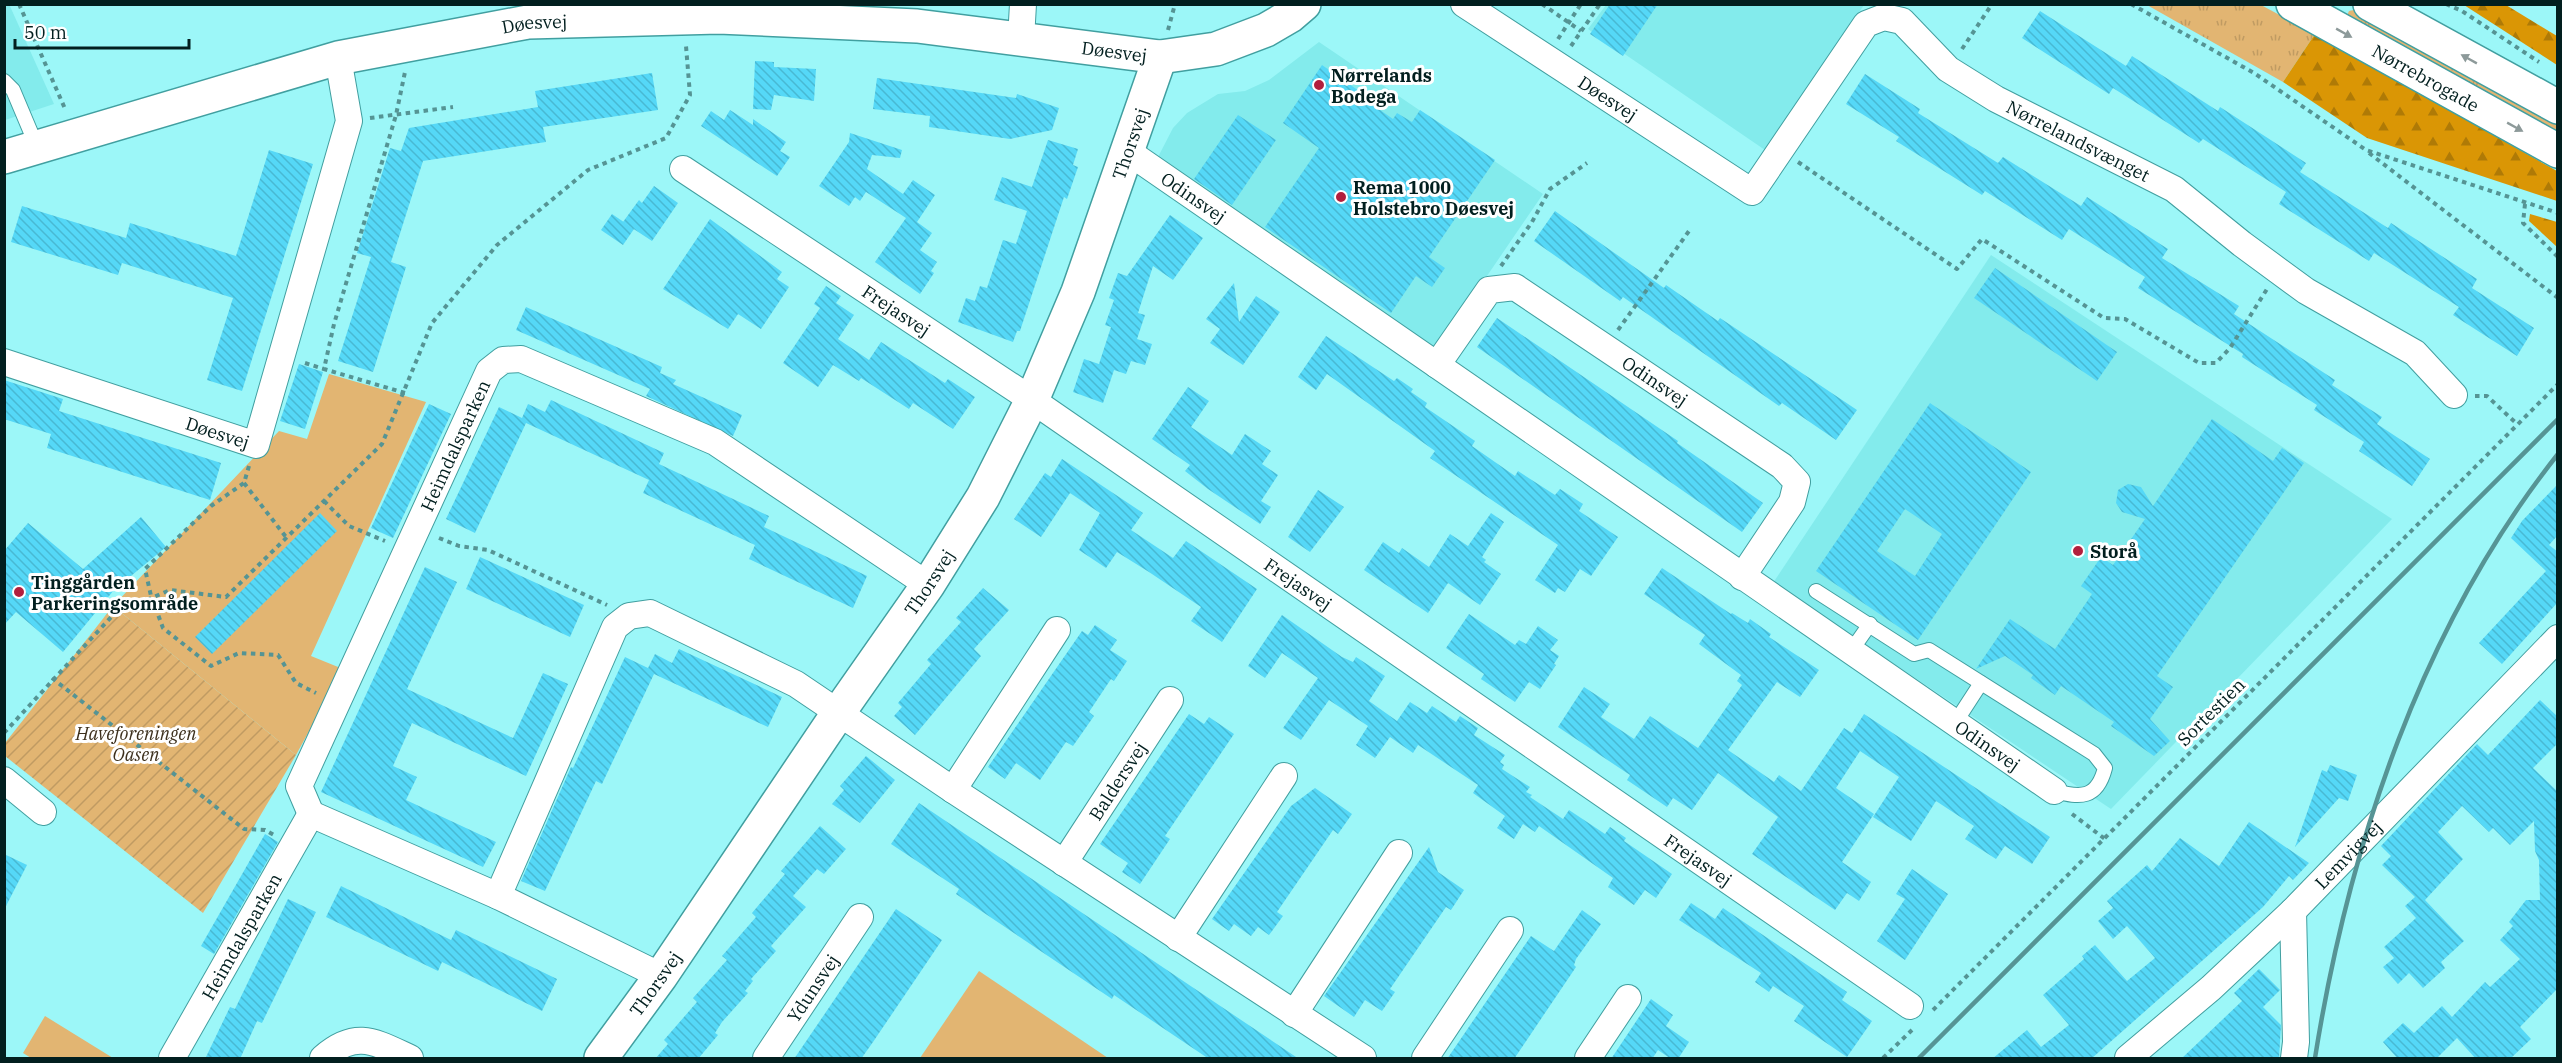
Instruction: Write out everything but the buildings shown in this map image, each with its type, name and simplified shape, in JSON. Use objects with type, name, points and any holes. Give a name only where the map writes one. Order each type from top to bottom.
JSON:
[{"type":"street","points":[[1021,39],[1023,4]]},
{"type":"street","name":"Døesvej","points":[[4,158],[338,58],[528,22],[683,17],[720,11],[917,26],[1160,57],[1216,49],[1266,30],[1290,16],[1304,4]]},
{"type":"street","name":"Døesvej","points":[[1464,4],[1551,63],[1752,192]]},
{"type":"street","name":"Nørrebrogade","points":[[2370,4],[2558,107]]},
{"type":"street","name":"Nørrebrogade","points":[[2307,8],[2558,151]]},
{"type":"street","name":"Nørrelandsvænget","points":[[1752,192],[1866,24],[1884,17],[1902,21],[1948,69],[1996,99],[2174,189],[2306,291],[2415,353],[2454,395]]},
{"type":"street","name":"Thorsvej","points":[[610,1055],[839,712],[928,585],[983,497],[1032,400],[1078,292],[1160,57]]},
{"type":"street","name":"Døesvej","points":[[4,362],[256,445],[349,121],[338,58]]},
{"type":"street","name":"Odinsvej","points":[[1127,151],[2054,791]]},
{"type":"street","name":"Frejasvej","points":[[683,169],[1032,400],[1917,1016]]},
{"type":"street","points":[[1437,365],[1489,290],[1502,286]]},
{"type":"street","name":"Odinsvej","points":[[1502,286],[1515,287],[1782,466],[1797,482],[1792,502],[1742,577]]},
{"type":"street","name":"Heimdalsparken","points":[[172,1059],[310,814],[298,786],[489,372],[503,360],[521,359],[715,442],[928,585]]},
{"type":"street","points":[[498,896],[615,627],[629,616],[650,613],[796,684],[953,790],[1363,1059]]},
{"type":"street","points":[[953,790],[1058,630]]},
{"type":"street","name":"Lemvigvej","points":[[2128,1059],[2211,988],[2293,911],[2558,638]]},
{"type":"street","name":"Baldersvej","points":[[1064,862],[1170,700]]},
{"type":"street","points":[[1178,938],[1284,776]]},
{"type":"street","points":[[4,780],[43,812]]},
{"type":"street","points":[[310,814],[498,896],[661,976]]},
{"type":"street","points":[[1294,1014],[1399,854]]},
{"type":"street","points":[[2293,911],[2294,1059]]},
{"type":"street","name":"Ydunsvej","points":[[766,1059],[860,917]]},
{"type":"street","points":[[1425,1059],[1509,930]]},
{"type":"street","points":[[1588,1059],[1628,998]]},
{"type":"street","points":[[323,1059],[337,1046],[355,1040],[372,1041],[410,1059]]},
{"type":"lane","points":[[7,88],[36,147]]},
{"type":"lane","points":[[1816,591],[1914,654],[1929,650],[2094,754],[2105,768],[2102,779],[2088,794],[2078,797],[2054,791]]},
{"type":"lane","points":[[1851,651],[1870,624]]},
{"type":"lane","points":[[1955,723],[1982,683]]},
{"type":"path","points":[[19,4],[76,135]]},
{"type":"path","points":[[1542,4],[1581,31]]},
{"type":"path","points":[[1551,63],[1569,23],[1581,4]]},
{"type":"path","points":[[1551,63],[1581,31],[1600,4]]},
{"type":"path","points":[[1948,69],[1992,4]]},
{"type":"path","points":[[2131,4],[2254,73],[2366,150],[2558,298]]},
{"type":"path","points":[[2446,4],[2462,11],[2542,64]]},
{"type":"path","points":[[4,733],[52,678],[114,614],[151,596],[170,590],[226,597],[382,444],[432,323],[497,245],[588,170],[666,138],[690,95],[683,17]]},
{"type":"path","points":[[404,46],[405,77],[396,115],[334,324],[324,369],[405,393]]},
{"type":"path","points":[[349,121],[453,107]]},
{"type":"path","points":[[1780,150],[1957,269],[1982,240],[2104,318],[2125,319],[2199,363],[2216,363],[2230,348],[2278,271]]},
{"type":"path","points":[[2366,150],[2558,213]]},
{"type":"path","points":[[1502,286],[1499,269],[1532,222],[1550,189],[1587,163]]},
{"type":"path","points":[[2525,204],[2523,223],[2558,257]]},
{"type":"path","points":[[1605,348],[1689,231]]},
{"type":"path","name":"Sortestien","points":[[1883,1059],[1917,1016],[2105,839],[2558,384]]},
{"type":"path","points":[[2454,395],[2487,396],[2517,424]]},
{"type":"path","points":[[256,445],[244,483],[211,506],[145,569],[151,596],[163,628],[211,666],[239,653],[278,655],[296,683],[337,703]]},
{"type":"path","points":[[244,483],[286,537]]},
{"type":"path","points":[[324,501],[349,526],[412,540],[488,550],[629,616]]},
{"type":"path","points":[[52,678],[244,829],[265,830],[292,846]]},
{"type":"path","points":[[2054,791],[2055,801],[2105,839]]},
{"type":"shaded area","points":[[9,4],[54,104],[5,120],[4,5]]},
{"type":"shaded area","points":[[1606,5],[1864,5],[1765,150],[1588,29]]},
{"type":"shaded area","points":[[1319,42],[1543,194],[1435,352],[1157,159],[1173,128],[1187,113],[1218,94],[1245,91],[1269,80]]},
{"type":"shaded area","name":"Storå","points":[[1991,255],[2392,519],[2111,809],[1773,583]]},
{"type":"green space","points":[[2147,5],[2261,5],[2315,34],[2283,82]]},
{"type":"green space","points":[[2464,5],[2506,5],[2557,36],[2557,65]]},
{"type":"green space","points":[[2354,10],[2557,124],[2557,137],[2346,18],[2349,11]]},
{"type":"green space","points":[[2315,34],[2557,171],[2557,201],[2367,138],[2283,82]]},
{"type":"green space","points":[[2530,214],[2557,222],[2557,247],[2529,221]]},
{"type":"green space","points":[[329,374],[426,402],[311,656],[343,669],[296,755],[113,606],[279,431],[307,439]]},
{"type":"green space","name":"Haveforeningen Oasen","points":[[113,606],[296,755],[203,913],[5,756],[5,743]]},
{"type":"green space","points":[[979,971],[1108,1058],[920,1058]]},
{"type":"green space","points":[[45,1016],[113,1058],[31,1058],[23,1053]]},
{"type":"railway","points":[[1919,1058],[2558,419]]},
{"type":"railway","points":[[2315,1058],[2348,898],[2371,818],[2398,740],[2430,664],[2467,591],[2510,520],[2558,454]]},
{"type":"place","name":"Nørrelands Bodega","points":[[1319,85]]},
{"type":"place","name":"Rema 1000 Holstebro Døesvej","points":[[1341,197]]},
{"type":"place","name":"Storå","points":[[2078,551]]},
{"type":"place","name":"Tinggården Parkeringsområde","points":[[19,592]]}]
